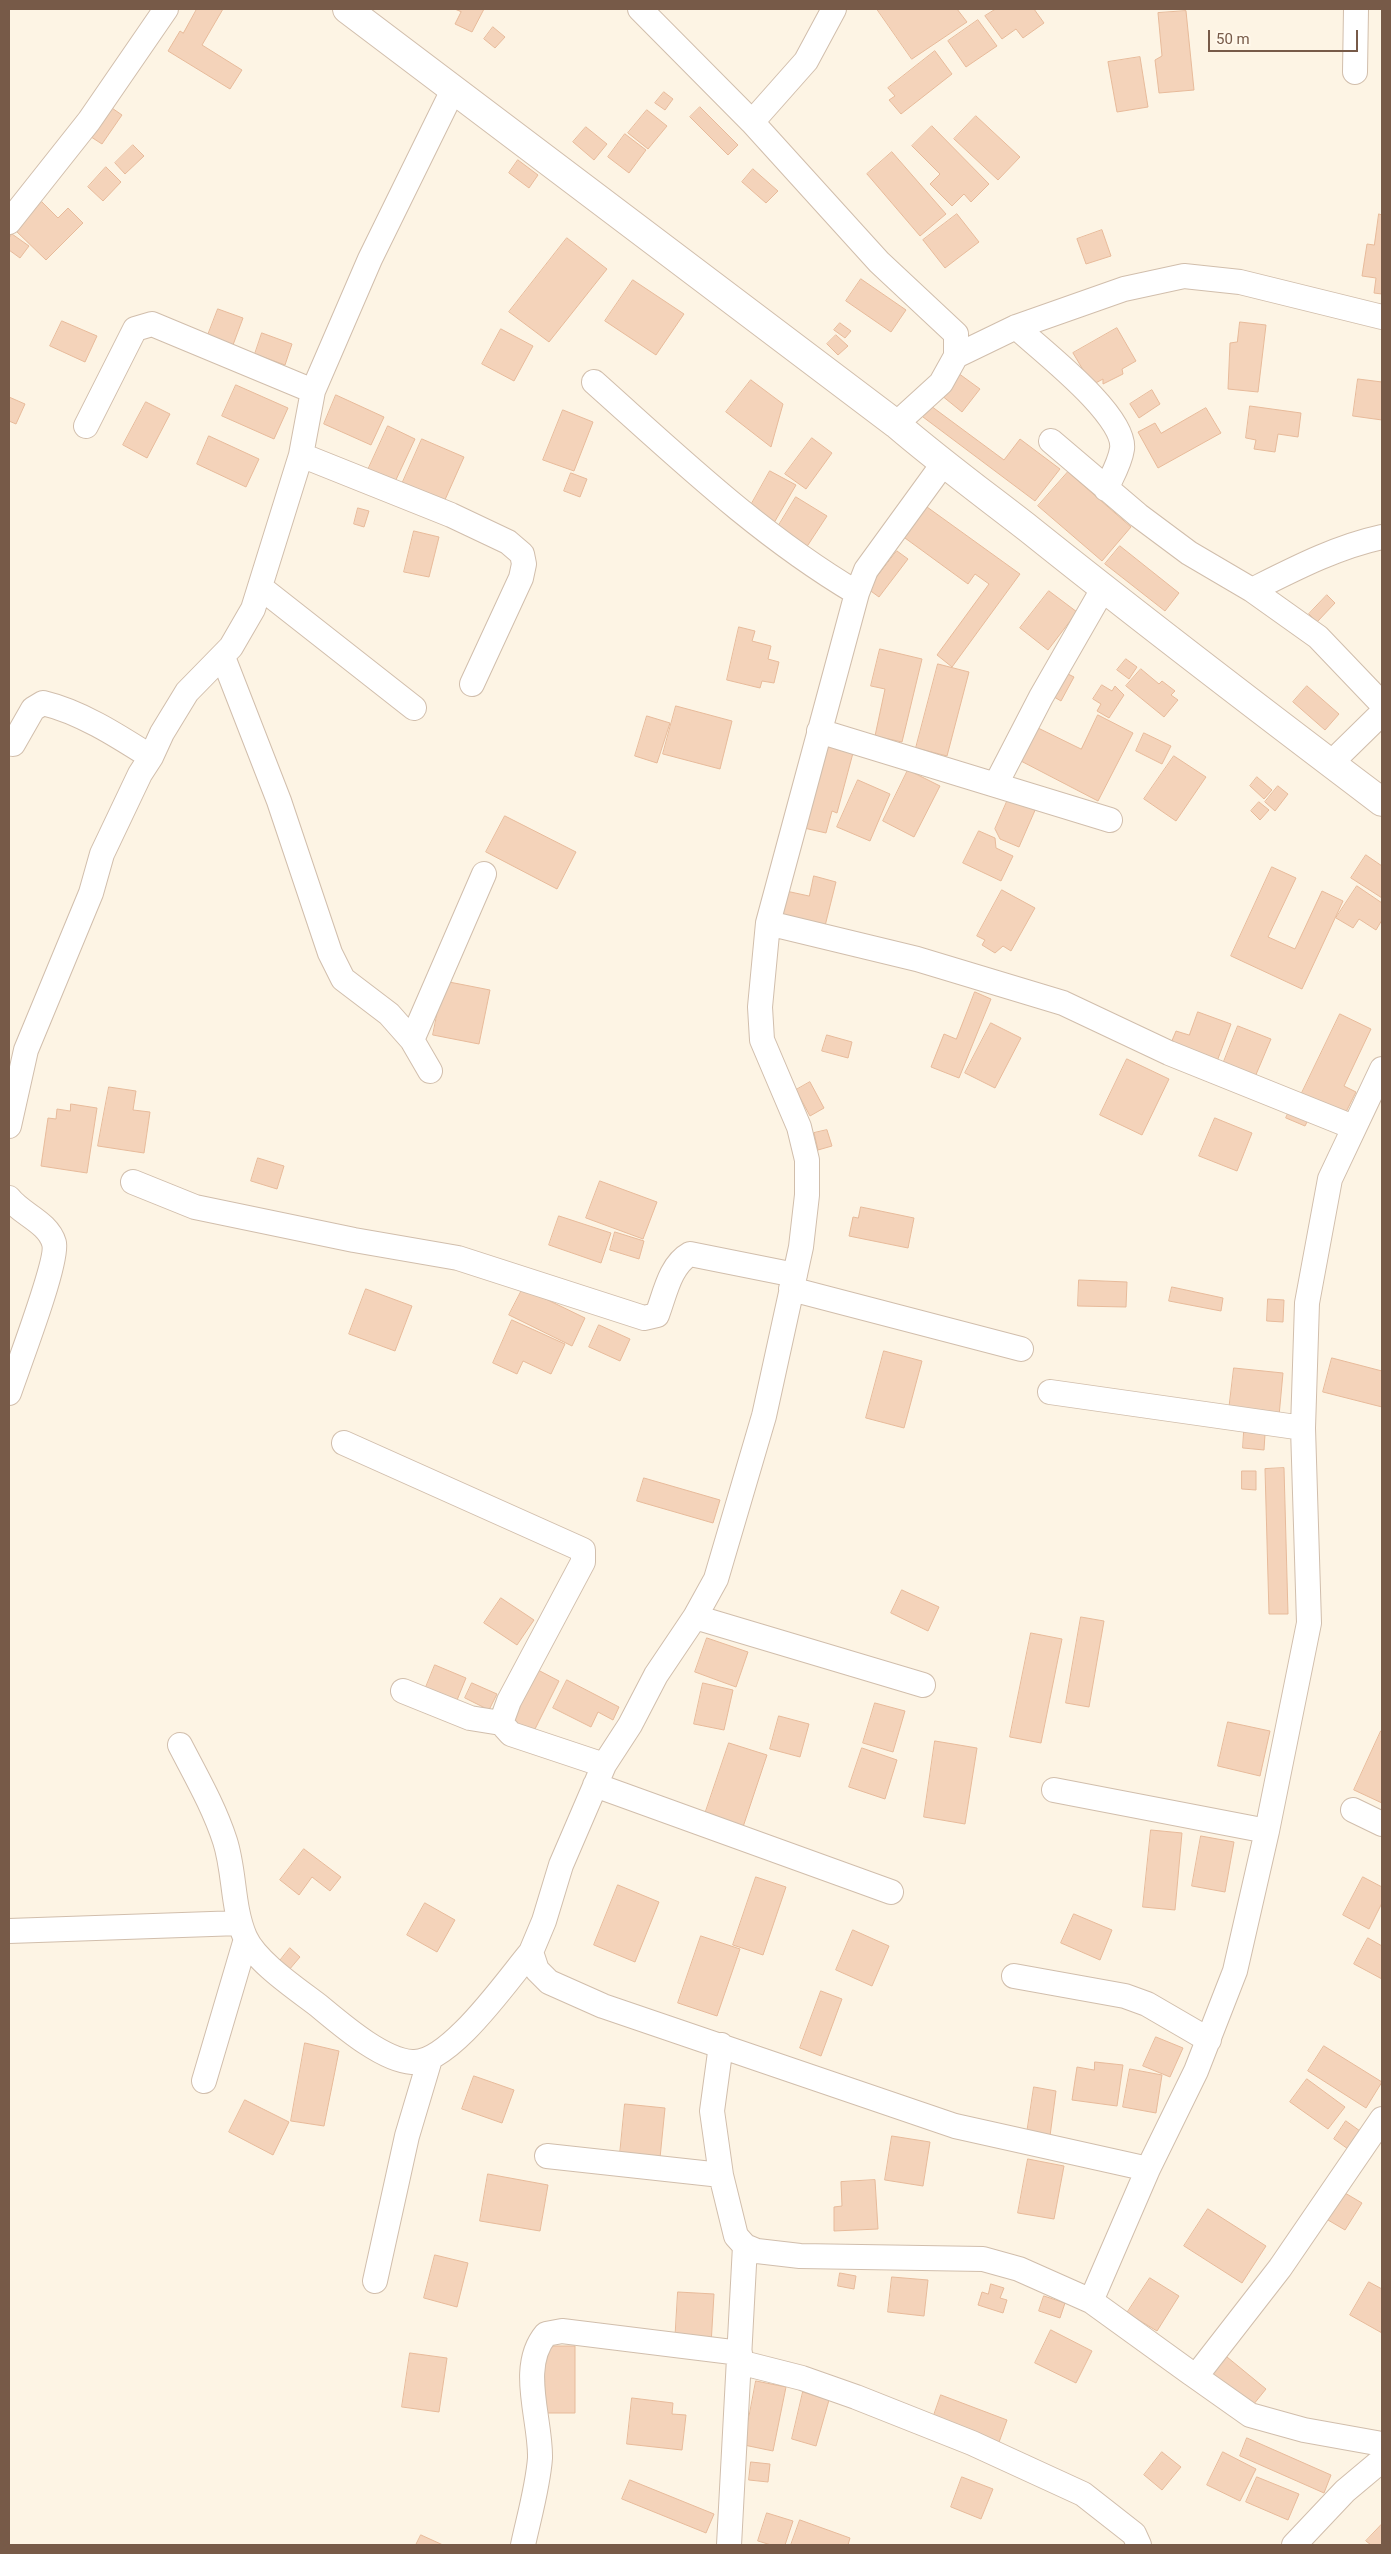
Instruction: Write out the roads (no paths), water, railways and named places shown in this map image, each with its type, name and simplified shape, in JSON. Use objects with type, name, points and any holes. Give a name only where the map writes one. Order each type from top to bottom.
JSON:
[{"type":"street","points":[[9,222],[90,122],[166,9]]},
{"type":"street","points":[[347,9],[896,424],[943,464],[1184,653],[1382,802]]},
{"type":"street","points":[[640,9],[752,122],[879,262],[956,334],[956,356],[941,383],[896,424]]},
{"type":"street","points":[[752,122],[806,61],[834,9]]},
{"type":"street","points":[[1355,72],[1356,9]]},
{"type":"street","points":[[9,1126],[26,1050],[91,893],[102,854],[140,774],[187,692],[223,658],[245,625],[260,587],[301,455],[313,391],[370,259],[453,90]]},
{"type":"street","points":[[956,356],[1016,327],[1124,289],[1184,276],[1240,282],[1382,317]]},
{"type":"street","points":[[86,426],[135,329],[152,324],[313,391]]},
{"type":"street","points":[[1016,327],[1102,406],[1119,428],[1122,448],[1106,488]]},
{"type":"street","points":[[594,382],[726,500],[810,565],[857,593]]},
{"type":"street","points":[[1051,441],[1138,515],[1189,553],[1252,590],[1318,637],[1382,704]]},
{"type":"street","points":[[301,455],[451,515],[508,542],[522,554],[524,564],[521,578],[472,684]]},
{"type":"street","points":[[180,1745],[206,1794],[225,1842],[243,1931],[269,1967],[357,2035],[387,2054],[412,2062],[430,2059],[452,2045],[531,1952],[544,1920],[561,1865],[600,1775],[630,1725],[656,1675],[695,1617],[716,1579],[764,1416],[801,1247],[807,1195],[807,1160],[799,1127],[762,1040],[760,1007],[768,923],[857,593],[866,570],[943,464]]},
{"type":"street","points":[[1252,590],[1313,560],[1358,542],[1382,536]]},
{"type":"street","points":[[260,587],[414,708]]},
{"type":"street","points":[[996,784],[1054,673],[1103,589]]},
{"type":"street","points":[[223,658],[278,801],[330,953],[343,979],[390,1014],[412,1040],[430,1071]]},
{"type":"street","points":[[12,744],[33,709],[43,703],[54,706],[117,735],[151,757]]},
{"type":"street","points":[[1331,763],[1382,713]]},
{"type":"street","points":[[819,731],[1110,820]]},
{"type":"street","points":[[412,1040],[484,874]]},
{"type":"street","points":[[768,923],[917,958],[1063,1003],[1169,1053],[1353,1127]]},
{"type":"street","points":[[1091,2301],[1148,2170],[1209,2040],[1235,1971],[1267,1831],[1309,1623],[1303,1428],[1307,1303],[1330,1179],[1382,1069]]},
{"type":"street","points":[[133,1182],[195,1206],[354,1240],[458,1258],[644,1318],[657,1315],[674,1270],[682,1258],[690,1254],[793,1282],[1021,1349]]},
{"type":"street","points":[[9,1198],[47,1231],[54,1244],[50,1274],[9,1393]]},
{"type":"street","points":[[1050,1392],[1303,1428]]},
{"type":"street","points":[[344,1443],[583,1550],[583,1562],[509,1701],[501,1723]]},
{"type":"street","points":[[695,1617],[923,1685]]},
{"type":"street","points":[[404,1691],[470,1718],[501,1723],[511,1734],[600,1775],[892,1892]]},
{"type":"street","points":[[1054,1790],[1267,1831]]},
{"type":"street","points":[[1353,1810],[1382,1824]]},
{"type":"street","points":[[9,1931],[243,1931]]},
{"type":"street","points":[[204,2081],[243,1931]]},
{"type":"street","points":[[531,1952],[537,1970],[549,1982],[603,2006],[955,2126],[1148,2170]]},
{"type":"street","points":[[1014,1976],[1125,1996],[1146,2004],[1209,2040]]},
{"type":"street","points":[[721,2045],[712,2111],[721,2175],[736,2236],[745,2246],[757,2251],[800,2256],[983,2259],[1019,2269],[1091,2301],[1250,2415],[1304,2430],[1382,2444]]},
{"type":"street","points":[[375,2281],[407,2136],[430,2059]]},
{"type":"street","points":[[1192,2374],[1200,2371],[1280,2268],[1382,2119]]},
{"type":"street","points":[[548,2156],[721,2175]]},
{"type":"street","points":[[729,2545],[745,2246]]},
{"type":"street","points":[[524,2545],[540,2460],[540,2434],[533,2393],[534,2360],[537,2344],[546,2334],[562,2331],[739,2358],[856,2397],[972,2443],[1083,2494],[1134,2534],[1139,2545]]},
{"type":"street","points":[[1294,2545],[1346,2491],[1382,2460]]}]
